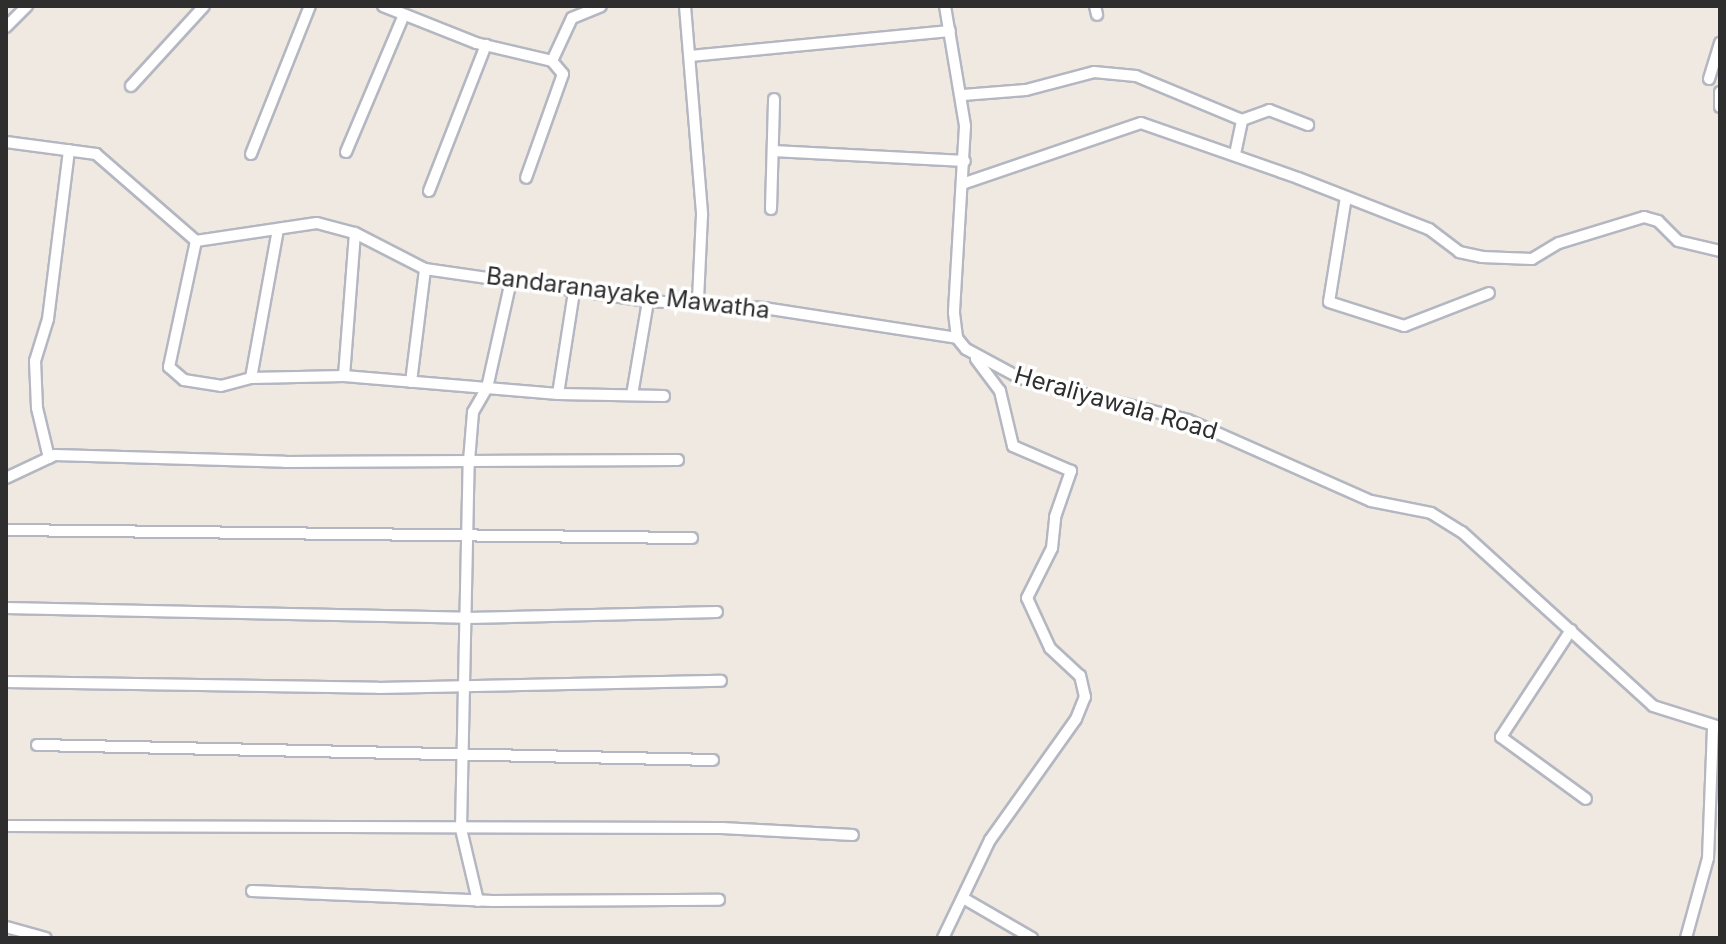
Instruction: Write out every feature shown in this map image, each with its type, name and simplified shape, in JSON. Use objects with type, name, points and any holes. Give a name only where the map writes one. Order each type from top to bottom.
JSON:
[{"type":"street","points":[[6,27],[27,6]]},
{"type":"street","points":[[131,86],[204,6]]},
{"type":"street","points":[[251,154],[310,6]]},
{"type":"street","points":[[383,6],[403,17],[486,45],[552,61],[563,74],[526,178]]},
{"type":"street","points":[[552,61],[572,18],[601,6]]},
{"type":"street","points":[[685,6],[702,215],[698,300]]},
{"type":"street","points":[[945,6],[963,95],[965,161],[957,338]]},
{"type":"street","points":[[346,152],[403,17]]},
{"type":"street","points":[[690,56],[950,31]]},
{"type":"street","points":[[1709,79],[1720,43]]},
{"type":"street","points":[[429,191],[486,45]]},
{"type":"street","points":[[963,95],[1026,90],[1094,72],[1136,76],[1242,120],[1269,110],[1308,125]]},
{"type":"street","points":[[1720,92],[1720,107]]},
{"type":"street","points":[[771,209],[774,99]]},
{"type":"street","points":[[1235,154],[1242,120]]},
{"type":"street","points":[[962,184],[1141,123],[1235,154],[1429,229],[1459,252],[1482,257],[1532,259],[1559,243],[1644,217],[1658,221],[1678,241],[1720,251]]},
{"type":"street","points":[[6,142],[96,154],[196,241],[175,321],[169,367],[184,380],[207,385],[251,378],[344,376],[558,394],[664,396]]},
{"type":"street","points":[[49,458],[37,408],[35,361],[48,319],[69,150]]},
{"type":"street","points":[[773,151],[965,161]]},
{"type":"street","points":[[1346,197],[1329,302],[1404,326],[1489,293]]},
{"type":"street","name":"Bandaranayake Mawatha","points":[[196,241],[317,223],[355,233],[425,269],[648,301],[698,300],[957,338]]},
{"type":"street","points":[[251,378],[278,230]]},
{"type":"street","points":[[344,376],[355,233]]},
{"type":"street","points":[[411,382],[425,269]]},
{"type":"street","points":[[478,901],[461,829],[469,461],[473,412],[487,388],[511,281]]},
{"type":"street","points":[[558,394],[574,292]]},
{"type":"street","points":[[632,395],[648,301]]},
{"type":"street","name":"Heraliyawala Road","points":[[957,338],[973,355],[1048,386],[1188,420],[1371,501],[1431,513],[1462,532],[1653,706],[1717,727]]},
{"type":"street","points":[[943,938],[990,840],[1076,719],[1085,697],[1080,676],[1050,648],[1027,598],[1052,548],[1055,517],[1071,471],[1013,446],[1000,391],[973,355]]},
{"type":"street","points":[[6,478],[49,458],[678,460]]},
{"type":"street","points":[[6,530],[469,539],[692,538]]},
{"type":"street","points":[[6,608],[467,618],[717,612]]},
{"type":"street","points":[[1571,630],[1501,737],[1586,799]]},
{"type":"street","points":[[6,682],[465,687],[721,681]]},
{"type":"street","points":[[1686,938],[1708,858],[1717,727]]},
{"type":"street","points":[[37,745],[713,760]]},
{"type":"street","points":[[6,826],[722,828],[853,835]]},
{"type":"street","points":[[252,891],[478,901],[719,900]]},
{"type":"street","points":[[963,898],[1032,938]]},
{"type":"street","points":[[6,927],[46,938]]}]
